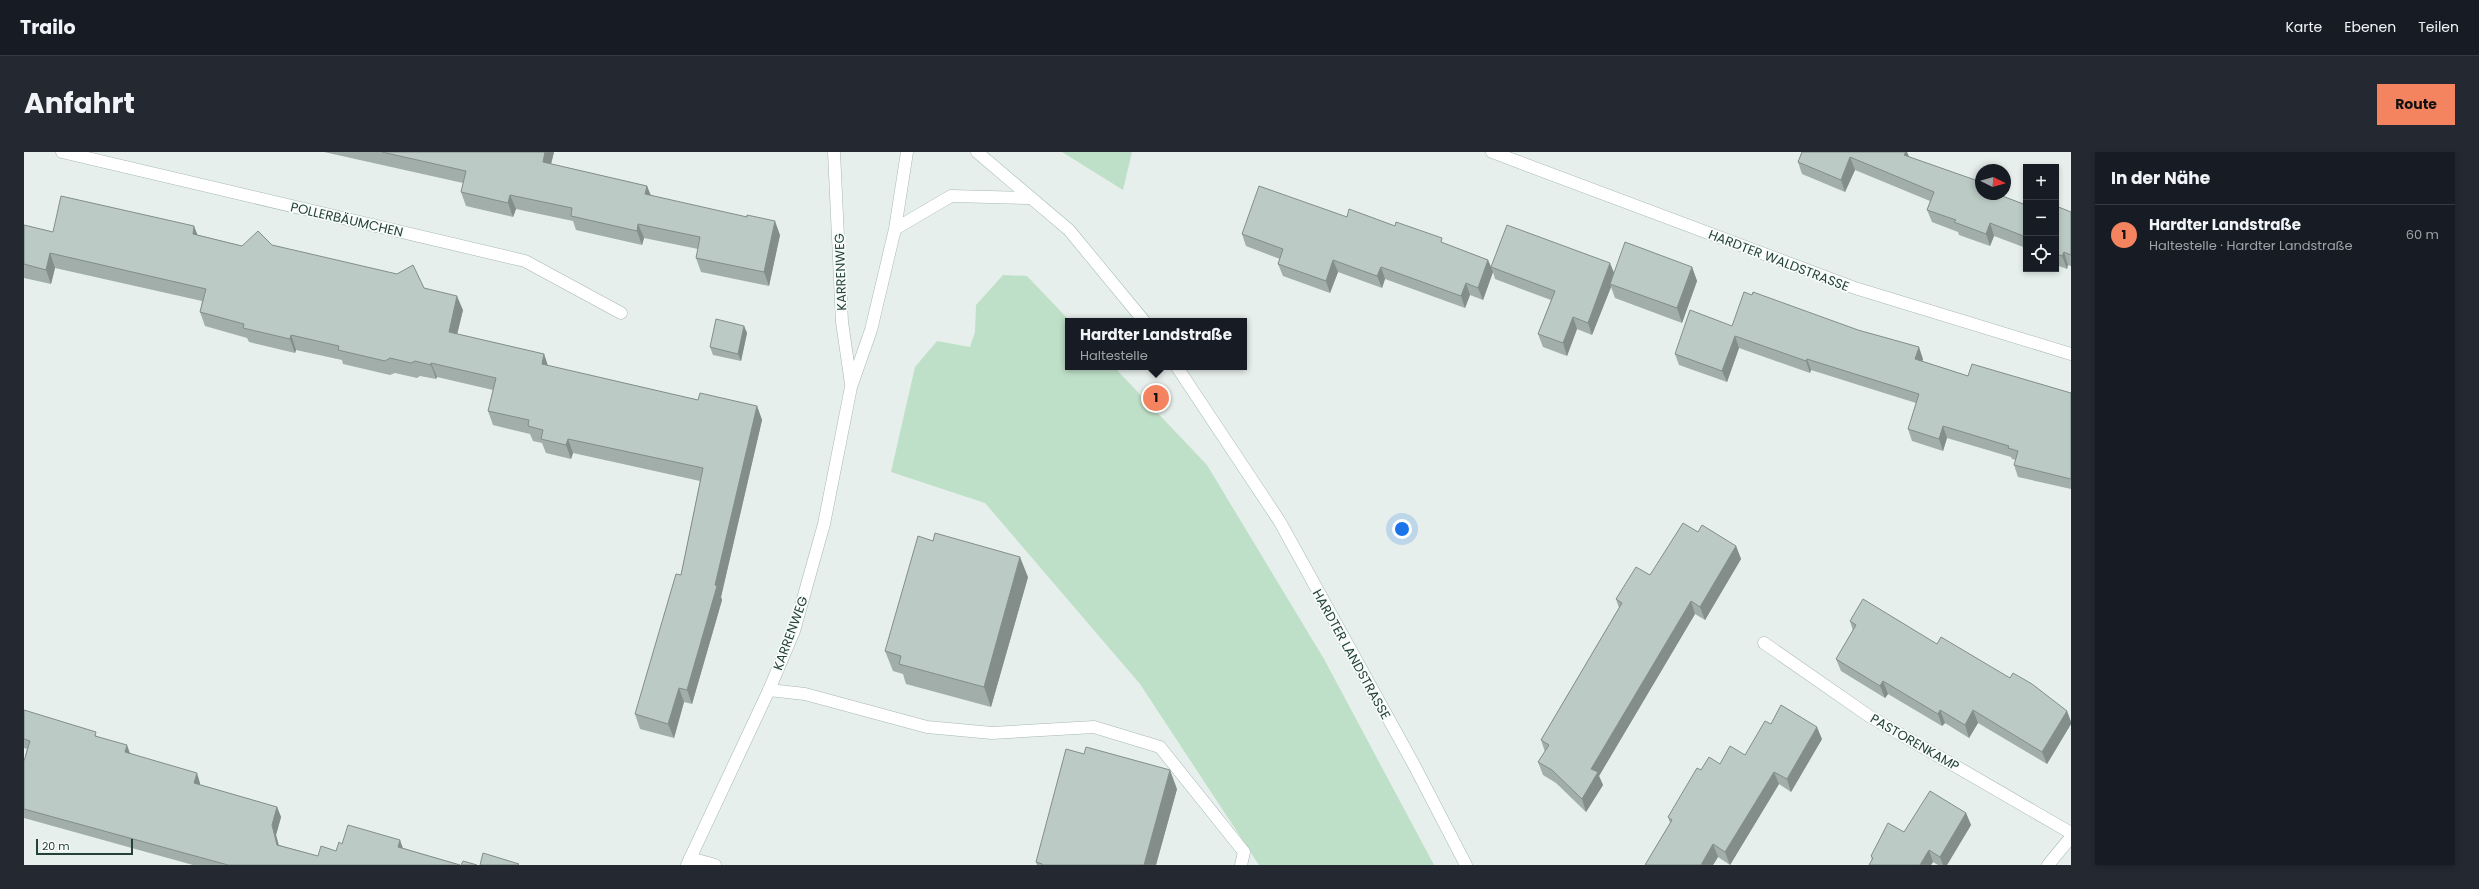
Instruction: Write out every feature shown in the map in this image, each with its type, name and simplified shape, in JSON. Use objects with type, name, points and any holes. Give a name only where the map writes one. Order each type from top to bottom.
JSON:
[{"type":"street","name":"POLLERBÄUMCHEN","points":[[62,152],[525,261],[621,313]]},
{"type":"street","name":"KARRENWEG","points":[[689,861],[769,690],[794,631],[824,524],[851,388],[871,330],[896,229],[907,152]]},
{"type":"street","points":[[977,152],[1069,230],[1142,318]]},
{"type":"street","name":"HARDTER WALDSTRASSE","points":[[1492,152],[1854,288],[2071,354]]},
{"type":"street","name":"KARRENWEG","points":[[837,153],[842,322],[851,388]]},
{"type":"street","points":[[896,229],[950,196],[1030,198]]},
{"type":"street","name":"HARDTER LANDSTRASSE","points":[[1179,370],[1280,522],[1414,765],[1466,865]]},
{"type":"street","name":"PASTORENKAMP","points":[[1764,642],[1869,716],[2071,833]]},
{"type":"street","points":[[769,690],[805,694],[927,727],[992,733],[1094,727],[1160,747],[1244,852],[1241,865]]},
{"type":"street","points":[[2048,865],[2071,837]]},
{"type":"street","points":[[689,861],[715,865]]},
{"type":"green space","points":[[1062,152],[1132,152],[1123,190]]},
{"type":"green space","points":[[1003,275],[1027,276],[1067,318],[1065,318],[1065,370],[1117,370],[1207,465],[1324,659],[1434,865],[1259,865],[1140,684],[985,503],[891,472],[915,367],[937,341],[970,347],[975,332],[976,305]]},
{"type":"building","points":[[382,152],[545,152],[543,162],[647,186],[645,194],[747,217],[747,215],[775,221],[764,272],[696,258],[700,237],[638,224],[637,231],[571,216],[572,208],[510,195],[508,203],[461,192],[466,171]]},
{"type":"building","points":[[1802,152],[1906,152],[1904,155],[1975,180],[1975,200],[2011,199],[2023,204],[2023,236],[1990,223],[1986,234],[1954,222],[1956,220],[1927,210],[1934,192],[1850,157],[1841,180],[1798,162]]},
{"type":"building","points":[[1259,186],[1347,217],[1349,209],[1395,226],[1396,222],[1442,238],[1441,242],[1488,260],[1478,288],[1466,283],[1461,296],[1381,267],[1377,276],[1333,260],[1326,281],[1278,264],[1283,249],[1242,234]]},
{"type":"building","points":[[61,196],[194,226],[193,234],[242,246],[258,231],[272,245],[397,274],[413,265],[424,288],[457,296],[449,332],[544,354],[542,364],[698,400],[700,393],[757,406],[715,585],[717,586],[687,690],[679,688],[668,724],[635,714],[676,574],[681,575],[703,468],[568,439],[566,445],[541,439],[543,430],[528,426],[529,420],[488,411],[496,378],[431,363],[431,365],[415,361],[411,363],[390,358],[385,361],[338,350],[339,346],[291,335],[290,339],[243,328],[244,324],[200,312],[206,289],[50,253],[46,270],[24,264],[24,225],[53,232]]},
{"type":"building","points":[[2059,207],[2071,212],[2071,255],[2064,252],[2062,256],[2059,255]]},
{"type":"building","points":[[1507,225],[1610,263],[1588,323],[1573,317],[1563,343],[1538,334],[1555,291],[1491,267]]},
{"type":"building","points":[[1625,242],[1692,267],[1677,308],[1610,284]]},
{"type":"building","points":[[1744,292],[1752,295],[1753,292],[1858,330],[1919,347],[1915,359],[1968,376],[1972,364],[2071,393],[2071,479],[2014,465],[2018,451],[2008,448],[2009,446],[1943,426],[1939,439],[1908,429],[1919,394],[1807,359],[1806,361],[1735,336],[1722,371],[1675,354],[1690,310],[1732,326]]},
{"type":"building","points":[[716,319],[744,326],[738,354],[710,347]]},
{"type":"building","points":[[1683,523],[1698,532],[1702,525],[1736,546],[1700,607],[1691,601],[1591,769],[1598,772],[1582,799],[1552,770],[1538,762],[1549,745],[1541,740],[1622,603],[1616,599],[1636,567],[1650,575]]},
{"type":"building","points":[[935,533],[1020,557],[984,687],[899,664],[901,656],[885,651],[918,536],[933,541]]},
{"type":"building","points":[[1863,599],[1937,644],[1941,637],[2010,678],[2013,673],[2032,684],[2067,711],[2042,752],[1973,710],[1965,725],[1940,710],[1938,714],[1883,681],[1880,686],[1836,659],[1856,625],[1850,621]]},
{"type":"building","points":[[1781,705],[1817,727],[1787,779],[1774,772],[1725,852],[1713,844],[1701,865],[1645,865],[1672,820],[1668,817],[1697,768],[1701,770],[1709,757],[1720,764],[1730,746],[1745,755],[1765,721],[1771,724]]},
{"type":"building","points":[[24,710],[96,732],[95,736],[127,745],[125,752],[197,773],[194,783],[277,807],[272,825],[277,845],[318,856],[321,846],[336,851],[339,842],[342,844],[348,825],[400,840],[398,847],[460,865],[228,865],[24,809],[24,761],[30,741],[24,739]]},
{"type":"building","points":[[1086,747],[1170,770],[1144,865],[1042,865],[1036,862],[1066,749],[1084,754]]},
{"type":"building","points":[[1930,791],[1966,813],[1940,857],[1929,850],[1920,865],[1869,865],[1873,858],[1871,856],[1888,823],[1904,832]]},
{"type":"building","points":[[483,853],[519,864],[480,865]]},
{"type":"building","points":[[463,861],[477,865],[461,865]]},
{"type":"place","name":"Hardter Landstraße","points":[[1156,398]]}]
